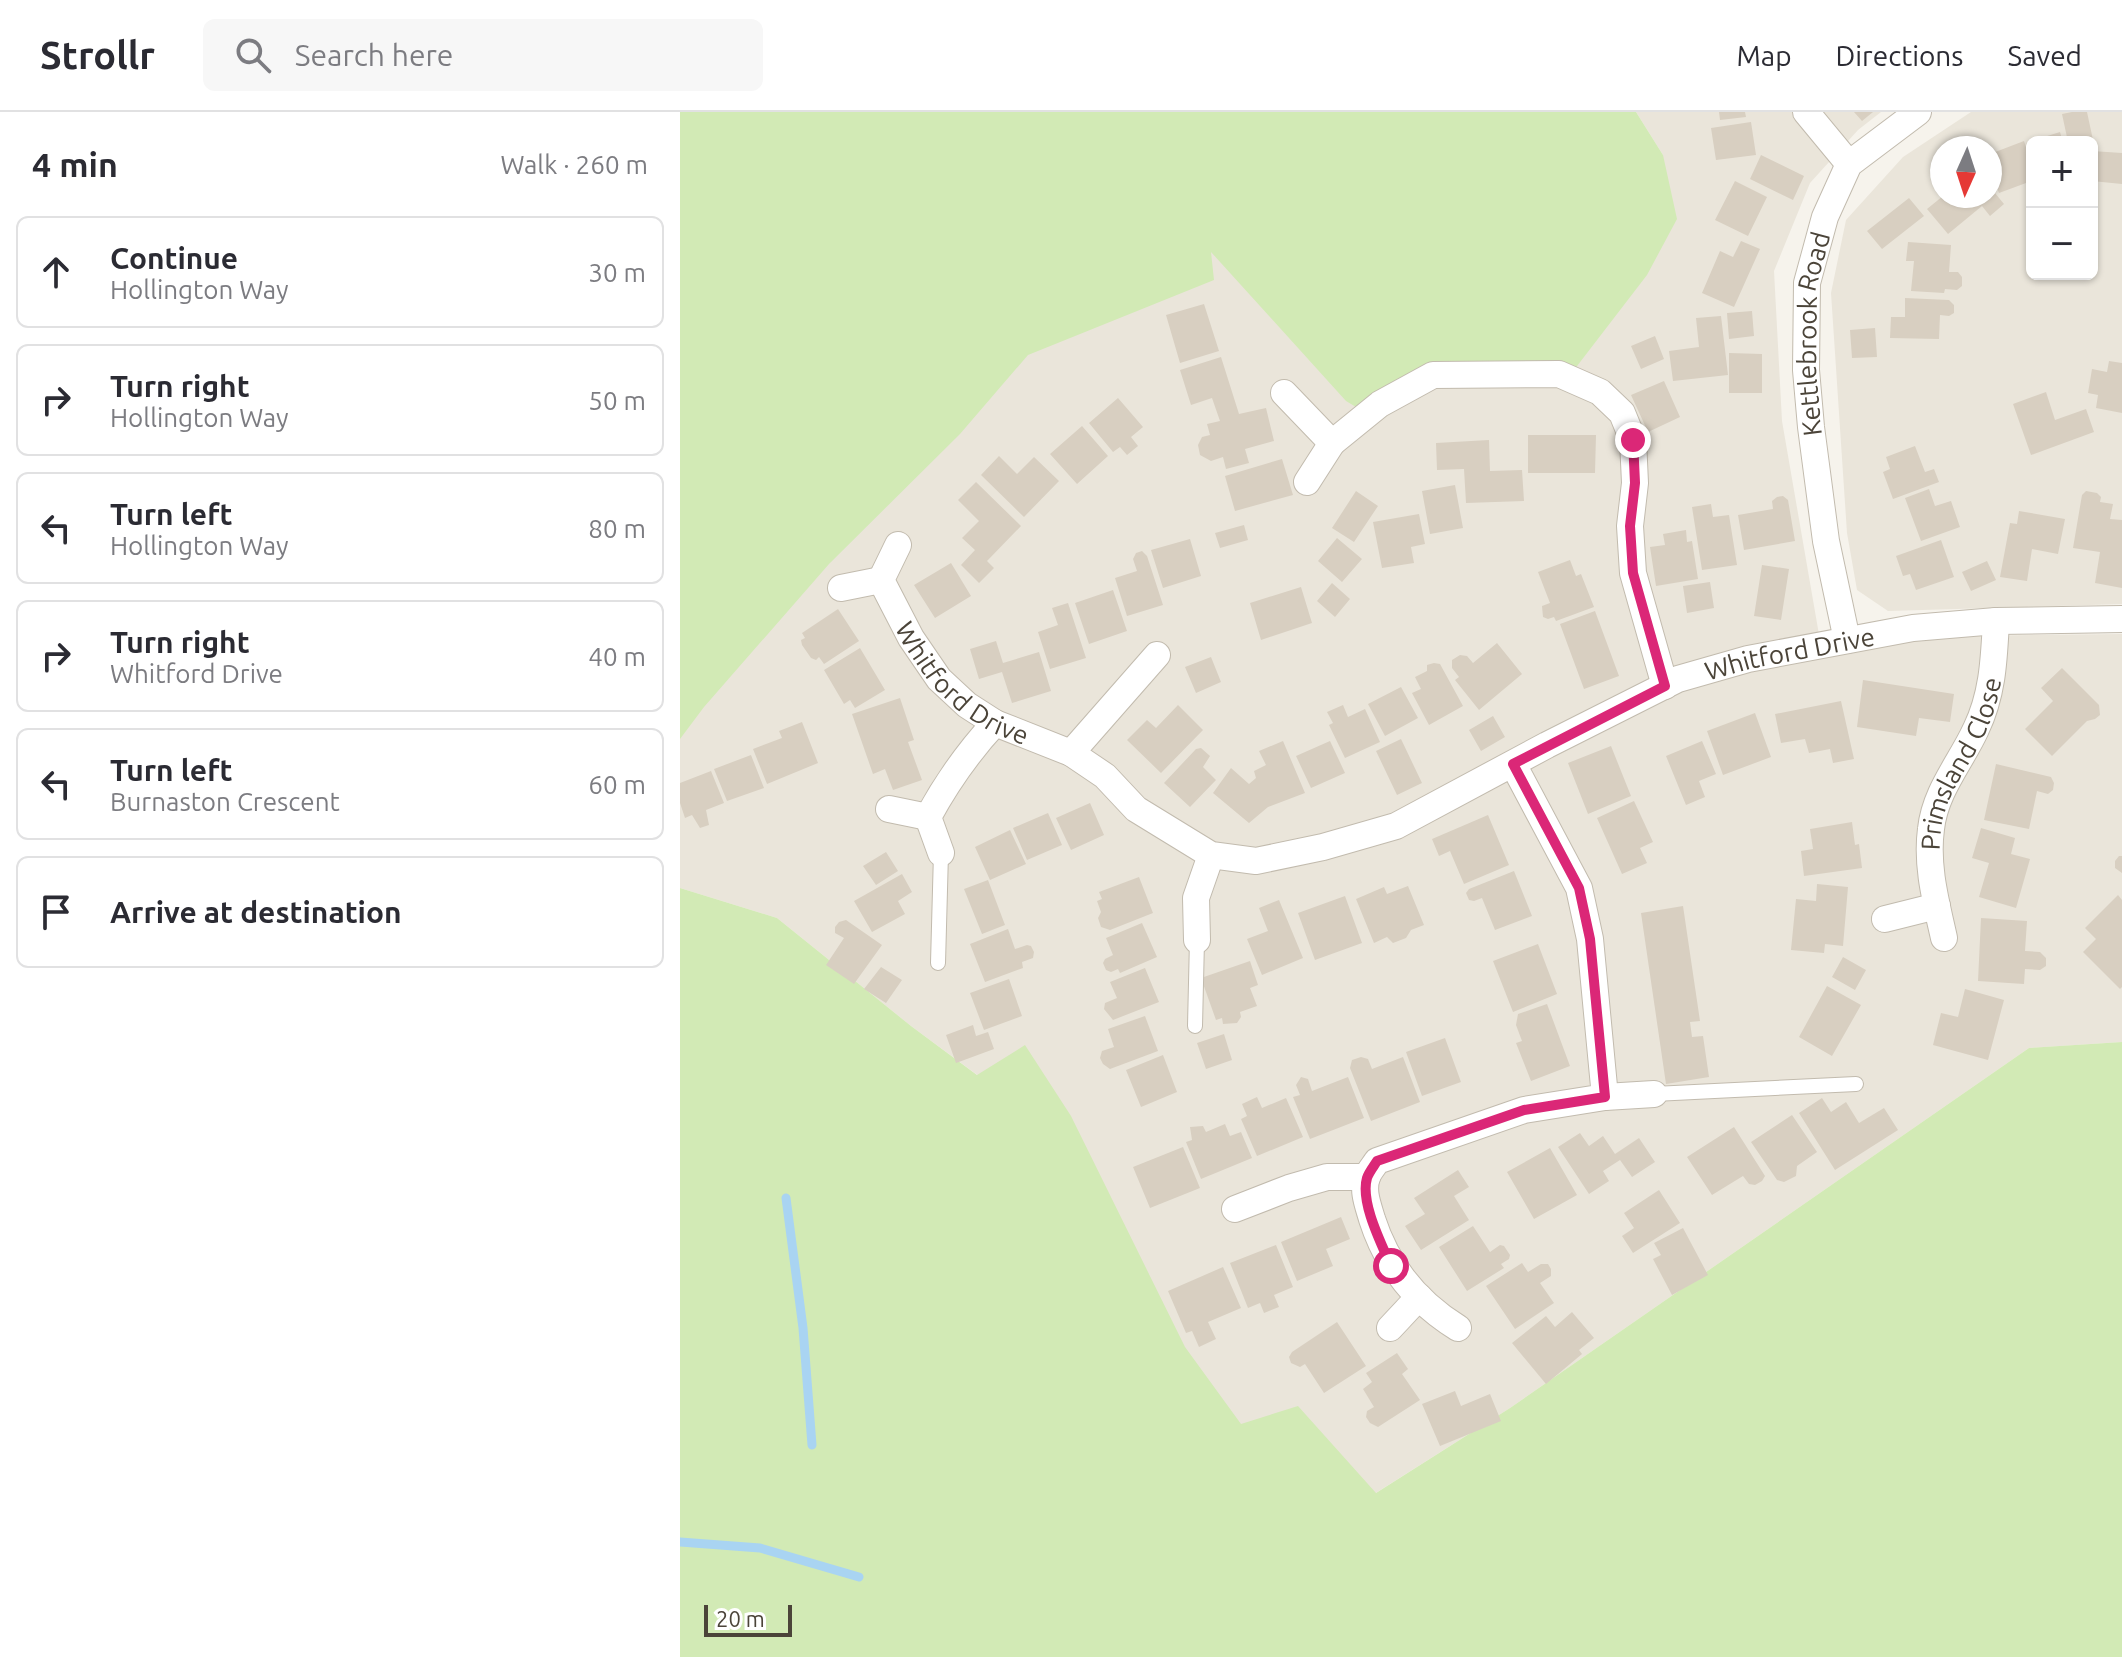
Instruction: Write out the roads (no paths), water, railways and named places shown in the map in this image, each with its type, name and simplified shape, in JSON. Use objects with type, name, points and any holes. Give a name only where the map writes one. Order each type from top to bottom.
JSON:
[{"type":"street","points":[[1806,112],[1849,164]]},
{"type":"street","name":"Kettlebrook Road","points":[[1847,640],[1824,527],[1810,413],[1805,326],[1807,283],[1825,217],[1849,164],[1918,112]]},
{"type":"street","points":[[1307,482],[1332,443],[1380,404],[1433,375],[1559,374],[1600,392],[1622,413],[1633,440],[1635,483],[1630,526],[1633,573],[1665,686]]},
{"type":"street","points":[[1284,393],[1332,443]]},
{"type":"street","points":[[841,588],[881,580],[898,545]]},
{"type":"street","name":"Whitford Drive","points":[[881,580],[911,638],[939,679],[967,705],[995,723],[1071,753],[1105,776],[1136,809],[1211,855],[1256,861],[1323,847],[1396,826],[1678,679],[1748,659],[1913,628],[1996,621],[2122,619]]},
{"type":"street","name":"Primsland Close","points":[[1944,938],[1931,872],[1931,828],[1950,773],[1977,728],[1992,682],[1996,621]]},
{"type":"street","points":[[1071,753],[1157,655]]},
{"type":"street","points":[[941,853],[928,817],[947,782],[995,723]]},
{"type":"street","points":[[1513,764],[1579,888],[1590,939],[1605,1097]]},
{"type":"street","points":[[889,809],[928,817]]},
{"type":"street","points":[[1197,940],[1196,898],[1211,855]]},
{"type":"street","points":[[1885,919],[1937,906]]},
{"type":"street","points":[[1458,1328],[1434,1313],[1391,1266],[1365,1195],[1367,1177],[1377,1161],[1524,1110],[1605,1097],[1654,1094]]},
{"type":"street","points":[[1235,1209],[1327,1177],[1367,1177]]},
{"type":"street","points":[[1390,1328],[1419,1297]]},
{"type":"lane","points":[[938,963],[941,853]]},
{"type":"lane","points":[[1195,1026],[1197,940]]},
{"type":"lane","points":[[1654,1094],[1856,1084]]},
{"type":"waterway","points":[[786,1198],[803,1328],[812,1445]]},
{"type":"waterway","points":[[680,1542],[760,1548],[859,1577]]}]
